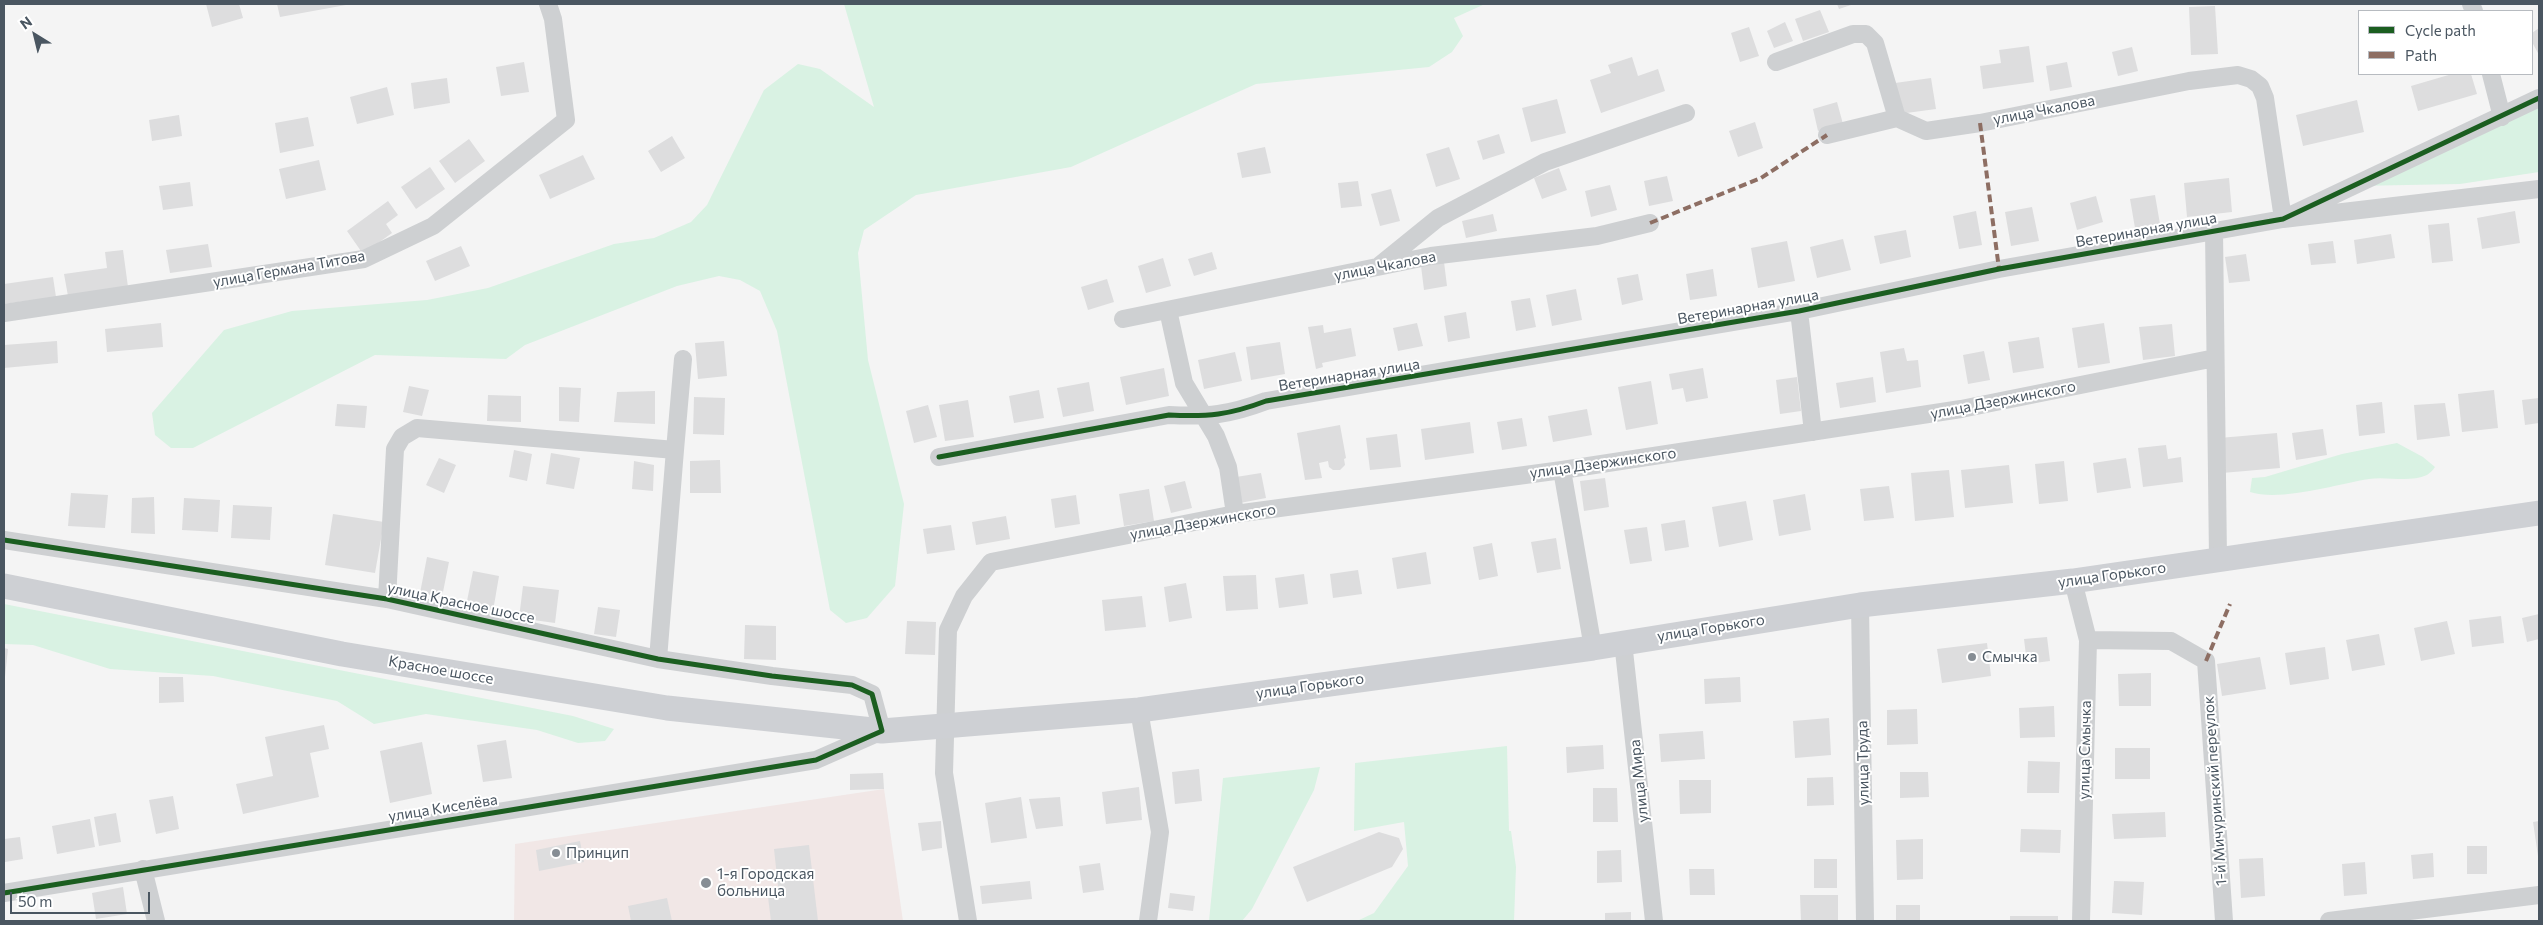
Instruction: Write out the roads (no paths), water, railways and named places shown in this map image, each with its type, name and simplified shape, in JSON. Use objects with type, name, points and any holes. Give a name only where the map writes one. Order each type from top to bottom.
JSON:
[{"type":"main road","name":"улица Горького","points":[[882,731],[1139,710],[1593,648],[1860,605],[2073,581],[2539,513]]},
{"type":"main road","name":"Красное шоссе","points":[[4,586],[342,654],[667,708],[882,731]]},
{"type":"street","name":"улица Германа Титова","points":[[4,313],[364,259],[433,226],[566,120],[553,19],[548,4]]},
{"type":"street","points":[[1776,62],[1853,34],[1866,34],[1875,43],[1897,118],[1828,134]]},
{"type":"street","name":"улица Чкалова","points":[[1897,118],[1926,131],[1980,123],[2189,81],[2238,75],[2252,79],[2260,86],[2265,98],[2283,219]]},
{"type":"street","points":[[2491,75],[2502,117]]},
{"type":"street","name":"Ветеринарная улица","points":[[939,457],[1169,415],[1204,417],[1236,412],[1266,401],[1799,311],[1999,269],[2283,219],[2539,98]]},
{"type":"street","points":[[1376,267],[1438,218],[1545,162],[1686,113]]},
{"type":"street","points":[[2283,219],[2539,189]]},
{"type":"street","name":"улица Чкалова","points":[[1122,319],[1431,256],[1597,236],[1650,223]]},
{"type":"street","points":[[2214,230],[2218,559]]},
{"type":"street","points":[[1168,310],[1184,383],[1216,436],[1228,466],[1236,514]]},
{"type":"street","points":[[1799,311],[1813,432]]},
{"type":"street","name":"улица Дзержинского","points":[[944,727],[948,630],[964,596],[991,562],[1236,514],[1562,470],[1961,409],[2215,358]]},
{"type":"street","points":[[658,659],[682,359]]},
{"type":"street","name":"улица Красное шоссе","points":[[387,599],[395,449],[402,437],[417,428],[676,450]]},
{"type":"street","points":[[1562,470],[1593,648]]},
{"type":"street","name":"улица Красное шоссе","points":[[4,540],[387,599],[658,659],[772,676],[852,685],[872,694],[882,731]]},
{"type":"street","name":"улица Смычка","points":[[2073,581],[2088,640],[2081,921]]},
{"type":"street","name":"улица Труда","points":[[1860,605],[1865,921]]},
{"type":"street","name":"1-й Мичуринский переулок","points":[[2088,640],[2171,641],[2206,662],[2224,921]]},
{"type":"street","name":"улица Мира","points":[[1623,642],[1654,921]]},
{"type":"street","points":[[1139,710],[1160,832],[1148,921]]},
{"type":"street","points":[[944,727],[944,773],[968,921]]},
{"type":"street","name":"улица Киселёва","points":[[4,892],[816,760],[882,731]]},
{"type":"street","points":[[143,869],[156,921]]},
{"type":"street","points":[[2329,921],[2539,895]]},
{"type":"place","name":"Смычка","points":[[1972,657]]},
{"type":"place","name":"Принцип","points":[[556,853]]},
{"type":"place","name":"1-я Городская больница","points":[[706,883]]}]
